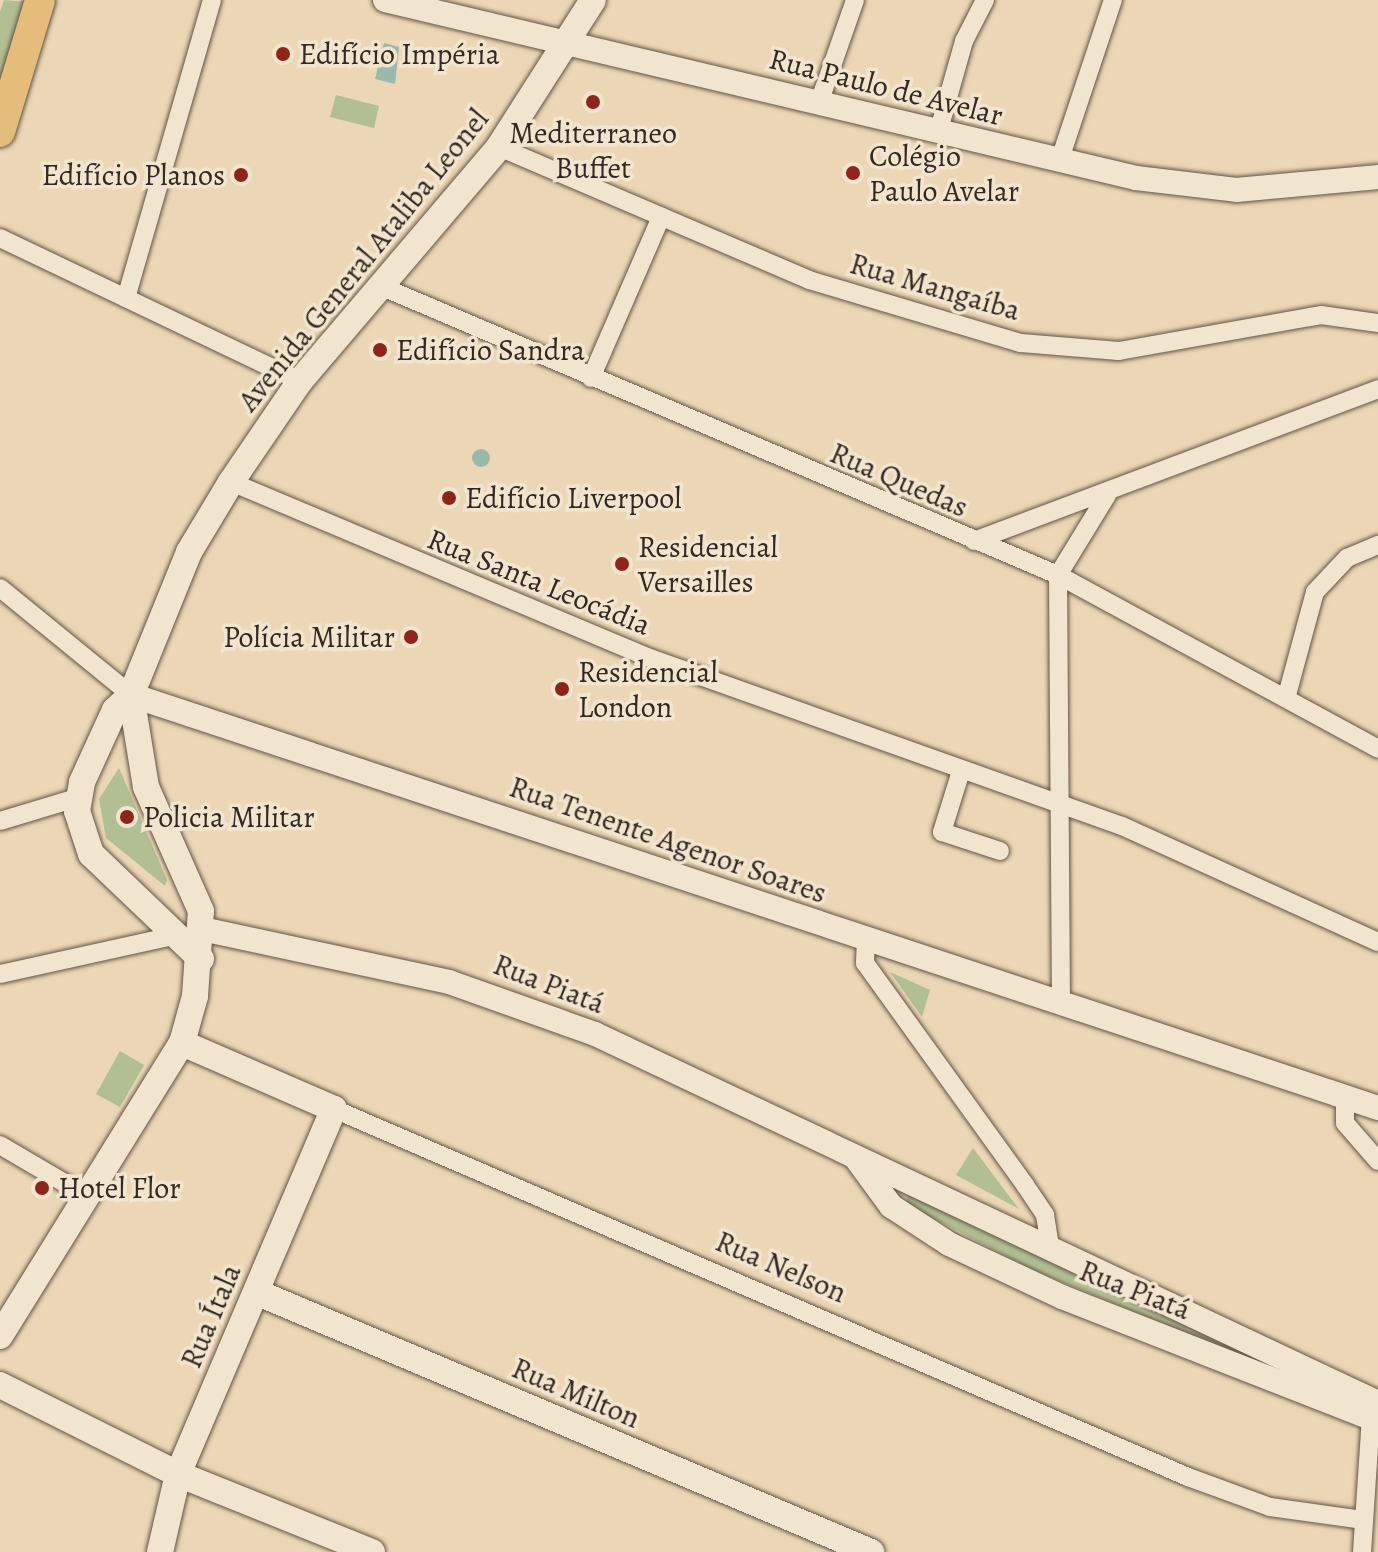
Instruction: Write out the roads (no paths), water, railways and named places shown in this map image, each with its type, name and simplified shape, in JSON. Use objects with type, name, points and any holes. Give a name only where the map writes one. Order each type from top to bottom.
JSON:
[{"type":"main road","points":[[0,132],[40,0]]},
{"type":"main road","name":"Avenida General Ataliba Leonel","points":[[76,798],[94,754],[131,695],[189,552],[231,482],[300,381],[385,288],[499,147],[593,0]]},
{"type":"main road","name":"Avenida General Ataliba Leonel","points":[[0,1336],[90,1198],[182,1043],[201,959],[190,932],[189,881],[150,798],[138,752],[131,695]]},
{"type":"main road","points":[[94,754],[138,752]]},
{"type":"main road","points":[[76,798],[80,827],[99,866],[151,907],[190,932]]},
{"type":"main road","points":[[151,907],[170,903],[189,881]]},
{"type":"main road","name":"Rua Nelson","points":[[182,1043],[334,1109]]},
{"type":"main road","name":"Rua Ítala","points":[[160,1552],[178,1474],[334,1109]]},
{"type":"main road","name":"Rua Milton","points":[[256,1292],[871,1552]]},
{"type":"main road","points":[[0,1385],[178,1474],[362,1550]]},
{"type":"street","points":[[126,298],[212,0]]},
{"type":"street","name":"Rua Paulo de Avelar","points":[[385,0],[1059,162],[1236,190],[1378,177]]},
{"type":"street","points":[[819,103],[855,0]]},
{"type":"street","points":[[938,133],[964,41],[985,0]]},
{"type":"street","points":[[1059,162],[1113,0]]},
{"type":"street","name":"Rua Mangaíba","points":[[499,147],[809,280],[1051,347],[1119,351],[1321,315],[1378,323]]},
{"type":"street","points":[[591,378],[661,217]]},
{"type":"street","points":[[0,238],[300,381]]},
{"type":"street","name":"Rua Quedas","points":[[385,288],[1058,575],[1287,695],[1378,749]]},
{"type":"street","points":[[974,541],[1107,495],[1378,389]]},
{"type":"street","name":"Rua Santa Leocádia","points":[[231,482],[634,652],[961,771],[1058,801],[1378,942]]},
{"type":"street","points":[[1061,1005],[1058,575],[1107,495]]},
{"type":"street","points":[[1287,695],[1315,592],[1347,558],[1378,545]]},
{"type":"street","name":"Rua Tenente Agenor Soares","points":[[0,588],[131,695],[866,942],[1345,1100],[1378,1108]]},
{"type":"street","points":[[961,771],[942,832],[1000,851]]},
{"type":"street","points":[[0,821],[76,798]]},
{"type":"street","points":[[0,974],[190,932]]},
{"type":"street","name":"Rua Piatá","points":[[190,932],[521,1004],[855,1157],[908,1178],[1050,1246],[1376,1414]]},
{"type":"street","points":[[866,942],[865,963],[1045,1215],[1050,1246]]},
{"type":"street","points":[[1345,1100],[1345,1123],[1378,1161]]},
{"type":"street","name":"Rua Nelson","points":[[334,1109],[1188,1477],[1270,1507],[1364,1520]]},
{"type":"street","points":[[0,1145],[90,1198]]},
{"type":"street","name":"Rua Piatá","points":[[855,1157],[883,1197],[949,1244],[1062,1297],[1376,1414]]},
{"type":"street","points":[[883,1197],[886,1185],[908,1178]]},
{"type":"street","points":[[1362,1552],[1376,1414]]},
{"type":"place","name":"Edifício Impéria","points":[[283,54]]},
{"type":"place","name":"Mediterraneo Buffet","points":[[593,102]]},
{"type":"place","name":"Colégio Paulo Avelar","points":[[853,173]]},
{"type":"place","name":"Edifício Planos","points":[[241,175]]},
{"type":"place","name":"Edifício Sandra","points":[[380,350]]},
{"type":"place","name":"Edifício Liverpool","points":[[449,498]]},
{"type":"place","name":"Residencial Versailles","points":[[622,564]]},
{"type":"place","name":"Polícia Militar","points":[[411,637]]},
{"type":"place","name":"Residencial London","points":[[562,689]]},
{"type":"place","name":"Policia Militar","points":[[127,817]]},
{"type":"place","name":"Hotel Flor","points":[[42,1188]]}]
